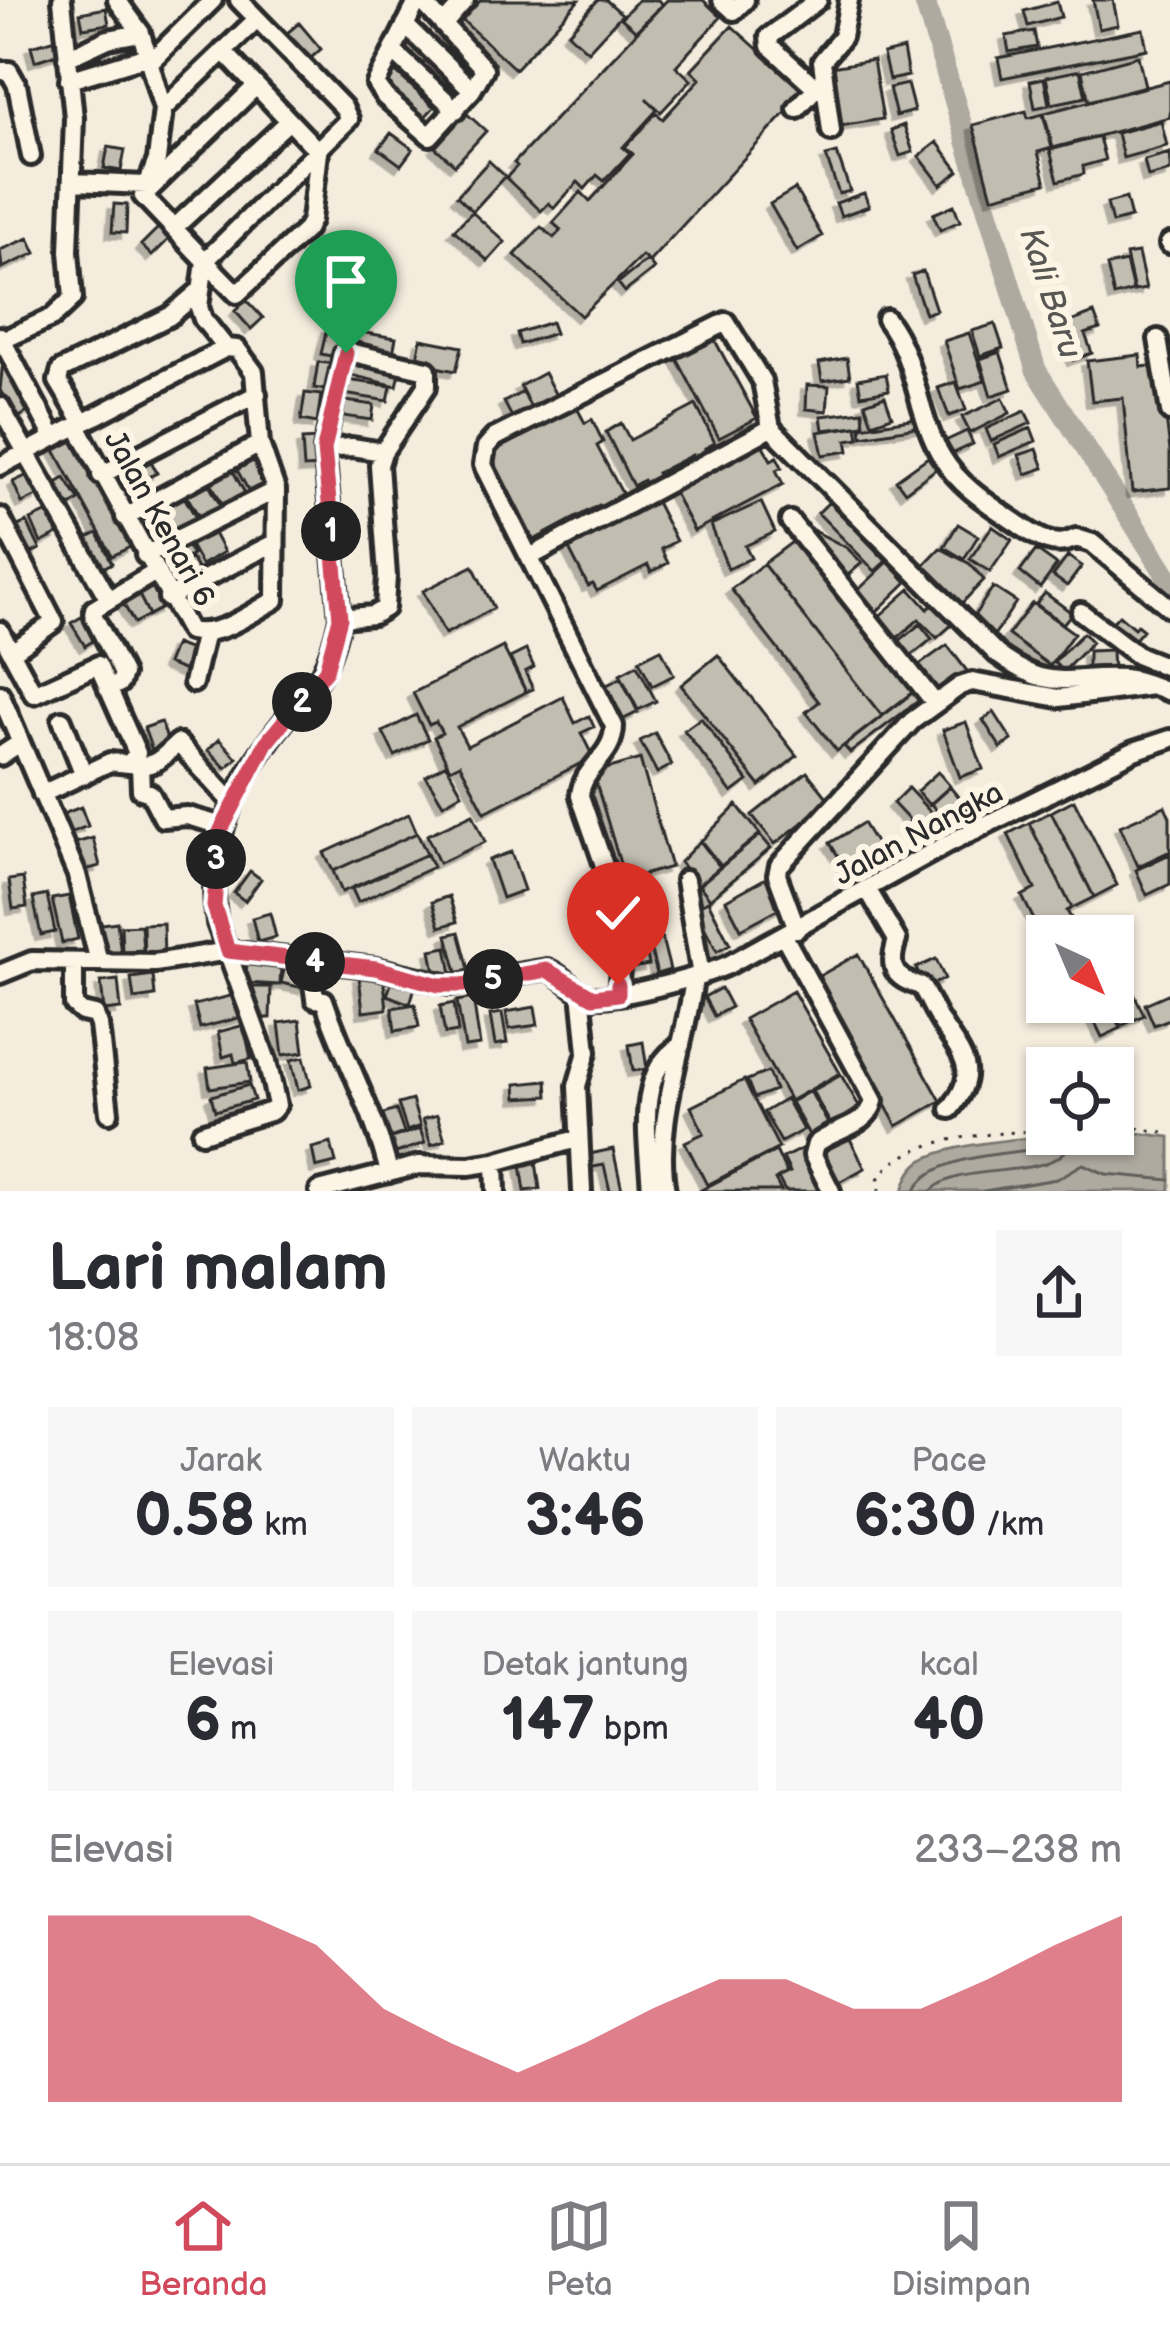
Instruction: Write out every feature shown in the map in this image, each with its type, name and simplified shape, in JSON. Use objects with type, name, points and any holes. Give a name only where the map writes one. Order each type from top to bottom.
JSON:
[{"type":"street","points":[[54,438],[1,338],[53,317],[73,298],[74,118],[62,0]]},
{"type":"street","points":[[143,0],[123,8],[141,33],[163,109],[160,146],[145,190]]},
{"type":"street","points":[[70,80],[149,59],[213,0]]},
{"type":"street","points":[[226,348],[203,320],[198,292],[205,262],[346,126],[348,114],[239,0]]},
{"type":"street","points":[[420,0],[444,24],[484,69],[456,110],[430,136],[376,84],[420,0]]},
{"type":"street","points":[[444,24],[465,0]]},
{"type":"street","points":[[722,0],[734,11],[745,0]]},
{"type":"street","points":[[797,109],[813,92],[813,85],[770,46],[769,37],[818,0]]},
{"type":"street","points":[[831,131],[823,61],[842,37],[849,0]]},
{"type":"street","points":[[163,109],[257,19]]},
{"type":"street","points":[[405,25],[472,90]]},
{"type":"street","points":[[67,58],[108,40],[141,33]]},
{"type":"street","points":[[223,51],[320,152]]},
{"type":"street","points":[[394,52],[456,110]]},
{"type":"street","points":[[0,71],[9,71],[17,85],[31,157]]},
{"type":"street","points":[[145,190],[256,86]]},
{"type":"street","points":[[174,228],[289,121]]},
{"type":"street","points":[[74,182],[145,190],[205,262],[233,292],[241,293],[306,230],[320,152]]},
{"type":"street","points":[[284,185],[310,214]]},
{"type":"street","name":"Jalan Kenari 6","points":[[198,292],[170,316],[57,375],[100,475],[189,631],[227,626],[275,600],[274,543]]},
{"type":"street","points":[[886,319],[904,352],[933,438],[952,471],[978,496],[1047,542],[1062,544],[1076,538],[1091,543],[1170,608]]},
{"type":"street","points":[[618,994],[622,956],[617,904],[580,796],[581,782],[614,739],[614,726],[483,465],[486,447],[494,438],[726,322],[762,381],[771,428],[973,632],[1014,667],[1054,682],[1126,678],[1161,689]]},
{"type":"street","points":[[1158,339],[1170,412]]},
{"type":"street","points":[[0,466],[226,348],[237,349],[254,372],[260,444],[276,490],[274,543],[168,598]]},
{"type":"street","points":[[202,1133],[272,1111],[277,1105],[267,1061],[214,906],[223,826],[233,803],[266,743],[326,670],[340,618],[324,449],[343,355],[349,352],[427,370],[430,376],[382,452],[379,465],[385,608],[373,615],[340,618]]},
{"type":"street","points":[[100,475],[257,394]]},
{"type":"street","points":[[0,406],[108,598]]},
{"type":"street","points":[[530,557],[771,428]]},
{"type":"street","points":[[125,518],[260,444]]},
{"type":"street","points":[[324,449],[352,446],[382,452]]},
{"type":"street","points":[[145,555],[276,490]]},
{"type":"street","points":[[0,517],[54,622],[12,652]]},
{"type":"street","points":[[790,521],[935,703]]},
{"type":"street","points":[[108,598],[154,573]]},
{"type":"street","points":[[108,598],[93,614],[123,674],[120,683],[108,689]]},
{"type":"street","points":[[1081,612],[1137,656],[1170,668]]},
{"type":"street","points":[[0,631],[34,694],[93,664],[101,669],[137,753],[141,790],[150,793],[163,818],[187,816],[223,826]]},
{"type":"street","points":[[194,683],[205,632]]},
{"type":"street","points":[[831,1191],[813,1155],[816,1144],[862,1121],[874,1101],[790,933],[779,866],[912,721],[972,682],[1059,698],[1161,689]]},
{"type":"street","points":[[0,694],[77,875],[99,962]]},
{"type":"street","points":[[62,720],[84,775]]},
{"type":"street","name":"Jalan Nangka","points":[[0,974],[32,961],[155,963],[228,951],[386,969],[450,985],[547,970],[593,997],[618,994],[697,977],[790,933],[949,843],[1170,739]]},
{"type":"street","points":[[0,756],[20,743]]},
{"type":"street","points":[[42,794],[110,762],[149,767],[178,743],[233,803]]},
{"type":"street","points":[[666,1191],[670,1104],[697,977],[685,880]]},
{"type":"street","points":[[868,890],[897,940],[893,971],[899,980],[921,986],[964,1056],[968,1073],[950,1109]]},
{"type":"street","points":[[310,961],[315,999],[324,1000],[374,1119],[387,1179]]},
{"type":"street","points":[[74,962],[74,1005],[95,1015],[99,1025],[110,1113]]},
{"type":"street","points":[[580,992],[587,1052],[577,1086],[582,1191]]},
{"type":"street","points":[[651,1191],[647,1103],[661,1059],[681,1045]]},
{"type":"street","points":[[320,1191],[387,1179],[419,1165],[495,1162],[577,1139]]},
{"type":"street","points":[[495,1162],[496,1191]]},
{"type":"path","points":[[1134,1128],[1170,1132]]},
{"type":"path","points":[[879,1191],[878,1179],[898,1157],[966,1136],[1026,1132]]},
{"type":"water","points":[[1134,1133],[1170,1137],[1170,1191],[903,1191],[923,1160],[962,1147],[1026,1138],[1026,1155],[1134,1155]]},
{"type":"building","points":[[481,0],[579,0],[515,69],[462,20]]},
{"type":"building","points":[[598,0],[606,0],[622,14],[588,51],[568,33]]},
{"type":"building","points":[[638,0],[662,4],[636,31],[621,18]]},
{"type":"building","points":[[667,0],[703,0],[721,17],[676,66],[691,80],[661,112],[646,98],[657,110],[623,147],[630,153],[604,181],[597,175],[585,189],[578,182],[554,208],[549,203],[541,211],[506,178],[517,166],[514,163]]},
{"type":"building","points":[[1093,0],[1113,0],[1118,25],[1099,29]]},
{"type":"building","points":[[1057,2],[1061,17],[1028,26],[1024,11]]},
{"type":"building","points":[[106,8],[109,24],[83,28],[80,13]]},
{"type":"building","points":[[299,23],[321,49],[304,64],[281,38]]},
{"type":"building","points":[[732,26],[805,92],[649,262],[642,256],[581,316],[515,255],[541,227],[554,238],[561,230],[553,223],[581,192],[590,201],[633,154],[625,147],[656,113],[663,119],[700,79],[691,70]]},
{"type":"building","points":[[1143,29],[1147,49],[1002,78],[998,58]]},
{"type":"building","points":[[1034,31],[1037,47],[1009,52],[1006,36]]},
{"type":"building","points":[[56,39],[60,53],[35,61],[31,46]]},
{"type":"building","points":[[903,49],[908,76],[889,80],[883,54]]},
{"type":"building","points":[[1138,56],[1145,86],[1089,101],[1082,71]]},
{"type":"building","points":[[873,60],[883,119],[834,127],[825,68]]},
{"type":"building","points":[[391,68],[434,107],[422,120],[379,81]]},
{"type":"building","points":[[1080,70],[1086,97],[1052,104],[1046,77]]},
{"type":"building","points":[[1044,78],[1049,105],[1035,108],[1030,81]]},
{"type":"building","points":[[1170,81],[1170,117],[1053,148],[1044,113]]},
{"type":"building","points":[[907,84],[914,111],[896,116],[889,88]]},
{"type":"building","points":[[1026,111],[1028,118],[1043,114],[1052,148],[1038,152],[1046,183],[992,197],[973,125]]},
{"type":"building","points":[[465,112],[486,131],[455,165],[435,147]]},
{"type":"building","points":[[1161,121],[1167,146],[1123,158],[1117,133]]},
{"type":"building","points":[[904,125],[913,152],[900,156],[891,130]]},
{"type":"building","points":[[391,133],[413,149],[401,165],[379,149]]},
{"type":"building","points":[[1099,137],[1105,160],[1083,166],[1084,174],[1058,181],[1050,150]]},
{"type":"building","points":[[937,142],[959,171],[941,185],[919,156]]},
{"type":"building","points":[[108,147],[125,150],[121,171],[104,168]]},
{"type":"building","points":[[837,153],[850,191],[839,194],[826,156]]},
{"type":"building","points":[[1170,153],[1170,171],[1148,177],[1144,160]]},
{"type":"building","points":[[489,161],[505,176],[473,211],[457,196]]},
{"type":"building","points":[[795,189],[822,236],[797,251],[770,204]]},
{"type":"building","points":[[864,193],[869,206],[841,216],[836,203]]},
{"type":"building","points":[[1126,198],[1131,218],[1112,223],[1107,203]]},
{"type":"building","points":[[114,204],[127,205],[126,233],[112,232]]},
{"type":"building","points":[[954,205],[960,221],[940,230],[933,214]]},
{"type":"building","points":[[472,212],[505,242],[488,261],[454,230]]},
{"type":"building","points":[[159,227],[170,238],[152,256],[141,245]]},
{"type":"building","points":[[29,238],[36,253],[2,268],[0,250]]},
{"type":"building","points":[[1138,253],[1146,289],[1134,291],[1126,255]]},
{"type":"building","points":[[647,260],[654,269],[625,292],[618,283]]},
{"type":"building","points":[[1126,262],[1133,291],[1114,296],[1107,266]]},
{"type":"building","points":[[923,271],[936,310],[925,314],[912,275]]},
{"type":"building","points":[[246,300],[263,318],[251,329],[235,311]]},
{"type":"building","points":[[1094,313],[1100,329],[1085,334],[1092,353],[1073,360],[1060,326]]},
{"type":"building","points":[[551,322],[555,333],[520,344],[517,333]]},
{"type":"building","points":[[995,324],[1003,348],[980,356],[972,331]]},
{"type":"building","points":[[327,328],[342,331],[336,357],[321,354]]},
{"type":"building","points":[[348,330],[396,338],[392,358],[345,350]]},
{"type":"building","points":[[969,333],[985,381],[960,389],[944,341]]},
{"type":"building","points":[[712,335],[757,418],[719,438],[675,355]]},
{"type":"building","points":[[421,339],[462,347],[456,371],[416,363]]},
{"type":"building","points":[[1000,352],[1012,389],[991,396],[980,359]]},
{"type":"building","points":[[1140,355],[1141,367],[1160,365],[1170,488],[1132,492],[1123,398],[1092,401],[1087,361]]},
{"type":"building","points":[[350,358],[401,369],[397,386],[346,374]]},
{"type":"building","points":[[847,358],[850,377],[822,381],[819,363]]},
{"type":"building","points":[[3,361],[31,410],[16,419],[0,390]]},
{"type":"building","points":[[318,362],[335,364],[331,391],[314,388]]},
{"type":"building","points":[[544,373],[558,399],[533,412],[520,386]]},
{"type":"building","points":[[886,374],[889,390],[861,395],[858,379]]},
{"type":"building","points":[[346,380],[391,386],[388,401],[344,394]]},
{"type":"building","points":[[956,382],[966,410],[949,416],[938,388]]},
{"type":"building","points":[[807,385],[829,386],[827,411],[806,409]]},
{"type":"building","points":[[523,392],[533,412],[514,421],[504,402]]},
{"type":"building","points":[[305,393],[321,395],[317,423],[301,420]]},
{"type":"building","points":[[885,396],[892,416],[872,423],[865,403]]},
{"type":"building","points":[[1003,398],[1010,413],[970,433],[962,417]]},
{"type":"building","points":[[338,400],[374,405],[372,420],[336,415]]},
{"type":"building","points":[[696,405],[715,443],[705,448],[708,453],[695,461],[692,455],[657,473],[660,479],[646,486],[643,480],[633,486],[606,432],[621,423],[630,440]]},
{"type":"building","points":[[576,406],[585,423],[592,419],[603,442],[597,446],[622,493],[601,510],[599,505],[532,541],[486,453]]},
{"type":"building","points":[[863,411],[864,425],[823,430],[821,416]]},
{"type":"building","points":[[1025,411],[1031,423],[991,441],[986,429]]},
{"type":"building","points":[[922,417],[923,426],[862,436],[861,427]]},
{"type":"building","points":[[857,426],[859,438],[847,440],[849,451],[823,455],[818,432]]},
{"type":"building","points":[[1031,428],[1036,441],[999,457],[994,444]]},
{"type":"building","points":[[967,431],[973,444],[945,457],[939,444]]},
{"type":"building","points":[[75,439],[132,546],[112,556],[55,450]]},
{"type":"building","points":[[317,439],[319,467],[304,468],[302,440]]},
{"type":"building","points":[[762,444],[771,460],[777,457],[782,467],[776,470],[783,484],[694,531],[673,491]]},
{"type":"building","points":[[1037,449],[1044,468],[1026,474],[1019,455]]},
{"type":"building","points":[[928,457],[936,469],[905,492],[896,480]]},
{"type":"building","points":[[258,458],[272,483],[251,495],[237,470]]},
{"type":"building","points":[[150,459],[157,473],[133,485],[127,471]]},
{"type":"building","points":[[232,469],[248,499],[226,511],[210,481]]},
{"type":"building","points":[[30,474],[39,495],[22,503],[13,482]]},
{"type":"building","points":[[65,478],[79,500],[66,509],[51,486]]},
{"type":"building","points":[[208,483],[223,510],[202,522],[187,496]]},
{"type":"building","points":[[183,495],[199,523],[177,535],[162,507]]},
{"type":"building","points":[[656,502],[676,541],[661,549],[668,563],[651,572],[648,565],[597,591],[593,584],[588,586],[568,547]]},
{"type":"building","points":[[761,502],[775,532],[745,546],[751,558],[728,569],[711,525]]},
{"type":"building","points":[[829,502],[886,561],[875,571],[818,513]]},
{"type":"building","points":[[159,506],[175,538],[149,552],[132,519]]},
{"type":"building","points":[[50,511],[60,533],[41,543],[31,520]]},
{"type":"building","points":[[27,522],[40,549],[27,555],[13,528]]},
{"type":"building","points":[[958,524],[978,536],[964,559],[944,547]]},
{"type":"building","points":[[210,526],[224,552],[201,565],[186,538]]},
{"type":"building","points":[[992,526],[1012,540],[990,572],[970,559]]},
{"type":"building","points":[[809,528],[847,548],[862,563],[840,582],[804,534]]},
{"type":"building","points":[[98,533],[112,563],[94,573],[79,542]]},
{"type":"building","points":[[796,539],[914,691],[882,716],[763,564]]},
{"type":"building","points":[[185,542],[192,555],[164,570],[157,557]]},
{"type":"building","points":[[940,548],[970,564],[984,580],[961,604],[923,566]]},
{"type":"building","points":[[1036,550],[1057,565],[1040,588],[1020,572]]},
{"type":"building","points":[[1068,556],[1082,566],[1067,586],[1053,576]]},
{"type":"building","points":[[191,558],[200,574],[176,588],[167,572]]},
{"type":"building","points":[[888,562],[907,582],[872,616],[852,596]]},
{"type":"building","points":[[763,564],[882,716],[837,751],[806,712],[819,702],[731,589]]},
{"type":"building","points":[[473,566],[494,608],[445,634],[423,591]]},
{"type":"building","points":[[153,585],[164,607],[149,615],[138,593]]},
{"type":"building","points":[[993,587],[1016,602],[993,637],[970,622]]},
{"type":"building","points":[[910,589],[928,609],[934,603],[953,624],[937,638],[919,619],[894,641],[875,620]]},
{"type":"building","points":[[138,593],[149,615],[134,623],[122,601]]},
{"type":"building","points":[[1045,593],[1072,613],[1063,624],[1036,604]]},
{"type":"building","points":[[1032,603],[1074,633],[1050,666],[1008,635]]},
{"type":"building","points":[[1119,615],[1143,630],[1131,644],[1110,625]]},
{"type":"building","points":[[83,616],[96,639],[85,646],[71,623]]},
{"type":"building","points":[[920,624],[932,639],[906,660],[894,645]]},
{"type":"building","points":[[1083,633],[1092,642],[1063,672],[1054,662]]},
{"type":"building","points":[[175,644],[193,651],[185,671],[167,664]]},
{"type":"building","points":[[947,645],[967,671],[935,693],[915,668]]},
{"type":"building","points":[[503,647],[526,692],[457,727],[467,746],[563,697],[575,723],[589,716],[594,727],[581,733],[593,757],[485,812],[460,764],[450,769],[434,737],[442,733],[436,722],[429,725],[413,693]]},
{"type":"building","points":[[661,649],[674,675],[652,686],[639,660]]},
{"type":"building","points":[[526,650],[534,667],[525,672],[533,689],[526,692],[510,658]]},
{"type":"building","points":[[1112,650],[1113,673],[1088,674],[1088,651]]},
{"type":"building","points":[[718,655],[797,756],[760,786],[681,685]]},
{"type":"building","points":[[637,665],[656,701],[638,710],[620,674]]},
{"type":"building","points":[[621,678],[638,712],[620,721],[603,687]]},
{"type":"building","points":[[920,687],[926,695],[850,753],[844,746]]},
{"type":"building","points":[[994,712],[1012,740],[1001,748],[983,720]]},
{"type":"building","points":[[416,715],[428,739],[395,756],[383,732]]},
{"type":"building","points":[[701,718],[748,781],[732,793],[684,730]]},
{"type":"building","points":[[161,722],[170,747],[153,753],[144,728]]},
{"type":"building","points":[[966,722],[983,769],[960,777],[943,730]]},
{"type":"building","points":[[655,733],[672,765],[657,773],[640,741]]},
{"type":"building","points":[[219,739],[237,758],[226,768],[208,750]]},
{"type":"building","points":[[640,759],[671,867],[625,880],[593,773]]},
{"type":"building","points":[[446,764],[462,793],[443,804],[426,776]]},
{"type":"building","points":[[807,772],[830,801],[775,844],[752,815]]},
{"type":"building","points":[[938,772],[950,786],[929,805],[917,791]]},
{"type":"building","points":[[950,787],[968,809],[949,825],[931,804]]},
{"type":"building","points":[[908,788],[948,831],[932,845],[893,803]]},
{"type":"building","points":[[987,794],[1000,814],[981,826],[969,806]]},
{"type":"building","points":[[1074,800],[1117,885],[1094,897],[1051,812]]},
{"type":"building","points":[[737,805],[760,834],[721,866],[701,841]]},
{"type":"building","points":[[1165,806],[1170,817],[1170,851],[1138,866],[1120,826]]},
{"type":"building","points":[[81,807],[88,826],[62,836],[55,817]]},
{"type":"building","points":[[1051,812],[1094,897],[1072,908],[1029,823]]},
{"type":"building","points":[[409,814],[417,833],[333,871],[324,853]]},
{"type":"building","points":[[473,814],[485,842],[439,863],[427,835]]},
{"type":"building","points":[[863,823],[879,849],[846,869],[830,843]]},
{"type":"building","points":[[1029,823],[1072,908],[1069,915],[1032,915],[1022,896],[1035,889],[1008,834]]},
{"type":"building","points":[[417,833],[427,854],[342,892],[333,871]]},
{"type":"building","points":[[760,835],[771,848],[710,899],[699,885]]},
{"type":"building","points":[[93,838],[100,866],[78,872],[71,844]]},
{"type":"building","points":[[700,841],[720,867],[698,885],[680,862]]},
{"type":"building","points":[[511,852],[524,890],[502,898],[489,860]]},
{"type":"building","points":[[427,854],[433,867],[358,902],[352,889]]},
{"type":"building","points":[[1170,854],[1170,884],[1147,895],[1136,870]]},
{"type":"building","points":[[250,871],[261,879],[245,901],[234,893]]},
{"type":"building","points":[[23,878],[27,907],[13,909],[9,880]]},
{"type":"building","points":[[766,878],[782,907],[741,929],[726,900]]},
{"type":"building","points":[[47,895],[55,932],[41,935],[33,898]]},
{"type":"building","points":[[69,896],[78,939],[62,943],[52,899]]},
{"type":"building","points":[[449,896],[457,922],[440,927],[432,902]]},
{"type":"building","points":[[708,901],[730,944],[717,951],[694,908]]},
{"type":"building","points":[[270,913],[276,937],[258,942],[252,918]]},
{"type":"building","points":[[117,922],[121,954],[99,957],[95,925]]},
{"type":"building","points":[[163,923],[164,957],[144,958],[143,924]]},
{"type":"building","points":[[141,925],[143,950],[122,951],[121,926]]},
{"type":"building","points":[[642,930],[649,965],[632,968],[625,933]]},
{"type":"building","points":[[459,932],[470,973],[458,976],[447,935]]},
{"type":"building","points":[[661,935],[670,970],[657,974],[648,939]]},
{"type":"building","points":[[447,947],[452,974],[436,977],[431,950]]},
{"type":"building","points":[[858,954],[941,1101],[897,1126],[814,979]]},
{"type":"building","points":[[936,959],[945,979],[924,988],[916,968]]},
{"type":"building","points":[[247,964],[281,965],[280,985],[245,983]]},
{"type":"building","points":[[285,966],[308,971],[304,988],[281,983]]},
{"type":"building","points":[[383,973],[387,1009],[363,1012],[359,976]]},
{"type":"building","points":[[153,975],[155,996],[134,999],[131,978]]},
{"type":"building","points":[[393,979],[415,987],[410,1004],[387,995]]},
{"type":"building","points":[[118,980],[121,1009],[104,1011],[101,982]]},
{"type":"building","points":[[253,987],[271,987],[270,1018],[252,1018]]},
{"type":"building","points":[[721,988],[731,1007],[714,1016],[704,997]]},
{"type":"building","points":[[793,991],[840,1073],[790,1101],[744,1019]]},
{"type":"building","points":[[1170,993],[1170,1019],[1154,1025],[1145,1004]]},
{"type":"building","points":[[238,994],[243,1017],[200,1028],[194,1005]]},
{"type":"building","points":[[1134,994],[1144,1015],[1134,1020]]},
{"type":"building","points":[[473,998],[480,1045],[465,1047],[457,1001]]},
{"type":"building","points":[[454,1003],[458,1032],[445,1034],[440,1006]]},
{"type":"building","points":[[415,1004],[419,1027],[395,1031],[392,1008]]},
{"type":"building","points":[[535,1007],[538,1025],[509,1029],[506,1012]]},
{"type":"building","points":[[502,1013],[507,1043],[495,1045],[490,1015]]},
{"type":"building","points":[[300,1020],[304,1052],[283,1055],[279,1023]]},
{"type":"building","points":[[1095,1023],[1118,1023],[1121,1028],[1102,1037]]},
{"type":"building","points":[[244,1025],[251,1059],[235,1063],[233,1054],[223,1057],[218,1032]]},
{"type":"building","points":[[643,1042],[647,1069],[633,1071],[629,1045]]},
{"type":"building","points":[[304,1057],[311,1086],[298,1090],[291,1060]]},
{"type":"building","points":[[247,1062],[250,1082],[210,1088],[207,1068]]},
{"type":"building","points":[[768,1072],[775,1090],[754,1098],[747,1080]]},
{"type":"building","points":[[841,1075],[863,1113],[834,1130],[812,1091]]},
{"type":"building","points":[[744,1080],[779,1148],[707,1185],[685,1142],[704,1133],[691,1107]]},
{"type":"building","points":[[547,1081],[548,1096],[517,1098],[516,1084]]},
{"type":"building","points":[[249,1085],[254,1100],[215,1111],[211,1096]]},
{"type":"building","points":[[810,1091],[832,1131],[813,1142],[791,1102]]},
{"type":"building","points":[[786,1099],[803,1130],[781,1142],[764,1112]]},
{"type":"building","points":[[412,1100],[420,1126],[407,1131],[398,1104]]},
{"type":"building","points":[[396,1110],[404,1133],[387,1139],[380,1115]]},
{"type":"building","points":[[437,1115],[445,1140],[431,1145],[423,1119]]},
{"type":"building","points":[[420,1129],[425,1143],[396,1153],[391,1138]]},
{"type":"building","points":[[848,1135],[865,1168],[835,1184],[818,1151]]},
{"type":"building","points":[[331,1143],[336,1163],[316,1168],[312,1148]]},
{"type":"building","points":[[805,1147],[827,1191],[785,1191],[778,1178],[790,1172],[783,1158]]},
{"type":"building","points":[[613,1149],[622,1190],[610,1191],[604,1165],[588,1168],[585,1155]]},
{"type":"building","points":[[776,1151],[787,1173],[775,1180],[781,1191],[699,1191]]},
{"type":"building","points":[[536,1162],[540,1189],[525,1191],[521,1165]]},
{"type":"waterway","name":"Kali Baru","points":[[924,0],[1036,370],[1170,581]]},
{"type":"route","points":[[346,353],[324,449],[340,618],[326,670],[266,743],[220,832],[214,906],[228,951],[386,969],[439,985],[541,969],[555,972],[593,997],[618,994],[618,985]]}]
